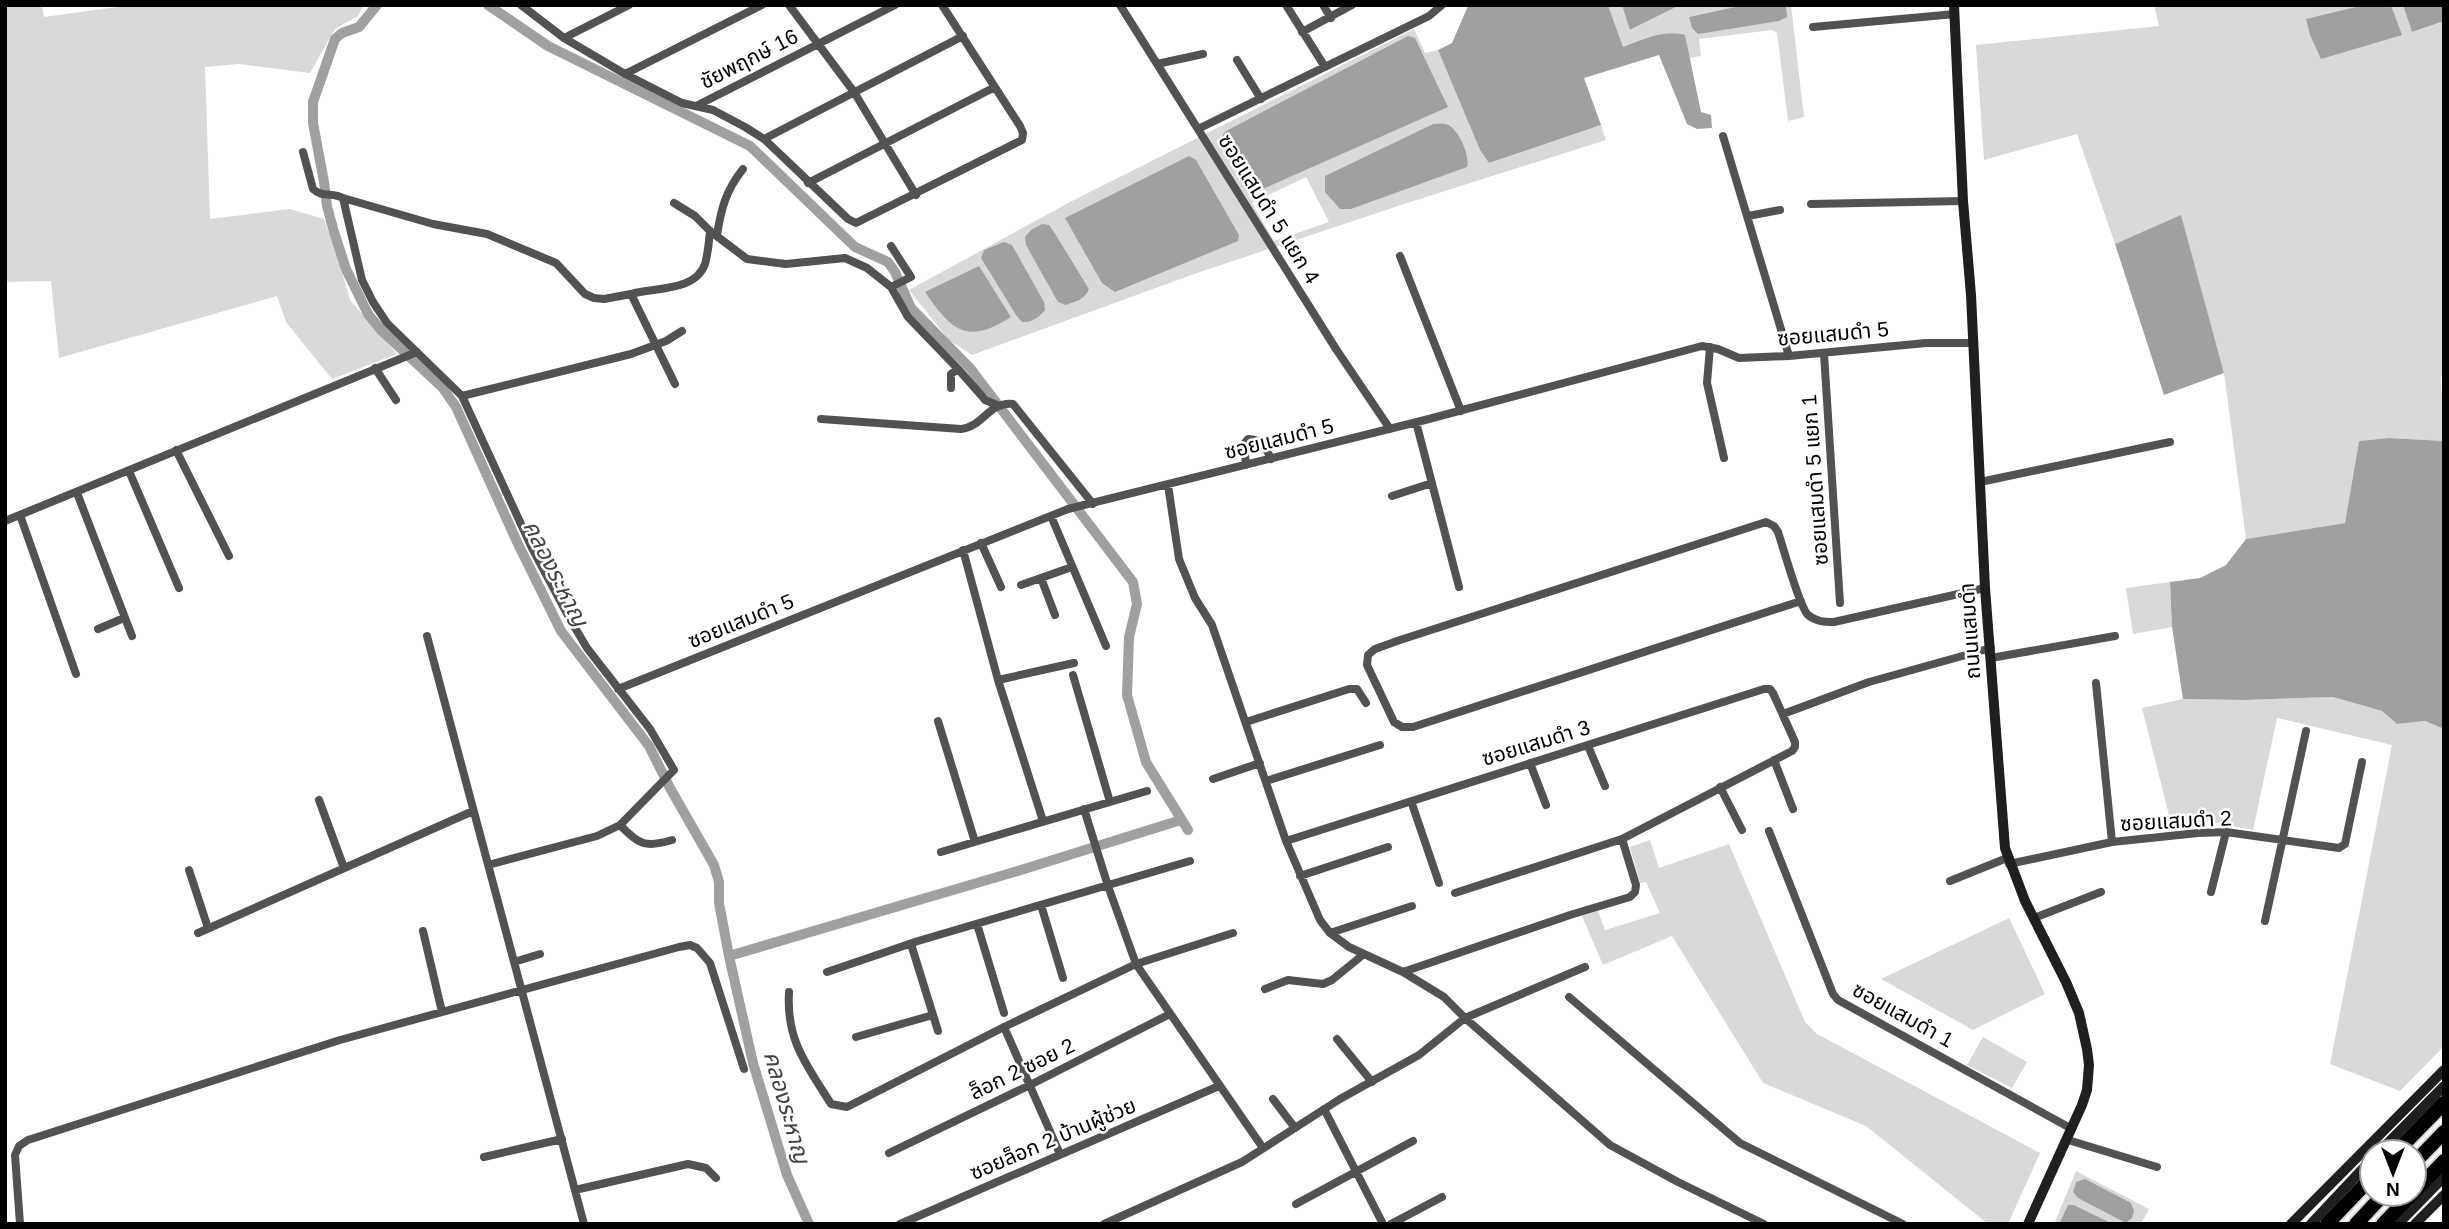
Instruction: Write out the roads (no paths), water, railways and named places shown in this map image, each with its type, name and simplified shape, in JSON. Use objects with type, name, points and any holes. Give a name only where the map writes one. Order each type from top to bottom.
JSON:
[{"type":"highway","points":[[2412,1138],[2444,1105]]},
{"type":"highway","points":[[2428,1149],[2444,1132]]},
{"type":"highway","points":[[2428,1178],[2444,1161]]},
{"type":"highway","points":[[2330,1224],[2358,1188]]},
{"type":"highway","points":[[2356,1224],[2371,1208]]},
{"type":"highway","points":[[2383,1224],[2398,1208]]},
{"type":"street","points":[[522,5],[564,38],[625,74],[672,98],[732,118],[764,139],[808,183],[856,223],[1022,140],[1023,133],[942,5]]},
{"type":"street","points":[[564,38],[629,5]]},
{"type":"street","points":[[625,74],[762,5]]},
{"type":"street","points":[[789,5],[853,92],[916,195]]},
{"type":"street","name":"ชัยพฤกษ์ 16","points":[[696,106],[895,5]]},
{"type":"street","name":"ซอยแสมดำ 5 แยก 4","points":[[1121,5],[1336,349],[1390,429]]},
{"type":"street","points":[[1286,5],[1325,67]]},
{"type":"street","points":[[1323,5],[1331,18]]},
{"type":"street","points":[[1302,32],[1352,5]]},
{"type":"street","points":[[1198,129],[1429,16],[1442,5]]},
{"type":"street","points":[[1813,27],[1955,10]]},
{"type":"street","name":"ถนนแสมดำ","points":[[1955,10],[1985,588],[2005,848],[2008,861],[2079,1013],[2087,1049],[2087,1090],[2070,1134],[2028,1224]]},
{"type":"street","points":[[764,139],[962,36]]},
{"type":"street","points":[[1157,64],[1203,54]]},
{"type":"street","points":[[1237,60],[1261,99]]},
{"type":"street","points":[[808,183],[995,87]]},
{"type":"street","points":[[1723,136],[1789,356]]},
{"type":"street","points":[[303,152],[310,183],[321,195],[339,196],[433,224],[487,234],[556,263],[585,294],[604,299],[678,285],[701,273],[723,201],[743,169]]},
{"type":"street","points":[[339,196],[362,280],[373,302],[387,323],[415,353],[462,396],[532,548],[571,621],[587,648],[637,711],[674,770],[620,825],[597,836],[488,865]]},
{"type":"street","points":[[1811,204],[1963,201]]},
{"type":"street","points":[[674,202],[747,259],[796,264],[845,258],[867,268],[891,287],[908,317],[985,400],[997,405],[1013,404],[1093,504]]},
{"type":"street","points":[[1748,216],[1780,210]]},
{"type":"street","points":[[891,246],[911,277],[891,287]]},
{"type":"street","points":[[1400,256],[1461,411]]},
{"type":"street","points":[[631,293],[675,384]]},
{"type":"street","points":[[462,396],[631,354],[682,331]]},
{"type":"street","name":"ซอยแสมดำ 5","points":[[618,689],[1068,509],[1461,411],[1702,346],[1739,358],[1824,354],[1926,343],[1973,343]]},
{"type":"street","points":[[1710,347],[1707,383],[1724,458]]},
{"type":"street","points":[[5,521],[415,353]]},
{"type":"street","name":"ซอยแสมดำ 5 แยก 1","points":[[1824,354],[1840,603]]},
{"type":"street","points":[[375,368],[396,400]]},
{"type":"street","points":[[951,388],[951,374],[958,369]]},
{"type":"street","points":[[821,419],[961,429],[975,425],[997,405]]},
{"type":"street","points":[[1416,422],[1459,587]]},
{"type":"street","points":[[1246,465],[1244,444],[1248,439],[1259,441],[1271,459]]},
{"type":"street","points":[[1980,482],[2170,442]]},
{"type":"street","points":[[176,450],[229,556]]},
{"type":"street","points":[[128,471],[179,588]]},
{"type":"street","points":[[1392,496],[1432,484]]},
{"type":"street","points":[[1168,485],[1179,559],[1195,598],[1212,625],[1300,876],[1314,910],[1330,933],[1349,947],[1403,972],[1444,997],[1610,1145],[1764,1224]]},
{"type":"street","points":[[77,493],[132,636]]},
{"type":"street","points":[[20,514],[76,674]]},
{"type":"street","points":[[1051,516],[1106,646]]},
{"type":"street","points":[[1801,601],[1413,727],[1402,727],[1394,722],[1367,666],[1368,655],[1375,649],[1766,522],[1778,532],[1806,614],[1819,622],[1834,622],[1985,588]]},
{"type":"street","points":[[981,543],[1001,587]]},
{"type":"street","points":[[963,550],[998,680],[1044,821]]},
{"type":"street","points":[[1021,585],[1072,567]]},
{"type":"street","points":[[1041,578],[1055,615]]},
{"type":"street","points":[[98,629],[124,618]]},
{"type":"street","points":[[427,636],[584,1224]]},
{"type":"street","points":[[1783,714],[1869,682],[1991,653],[2115,636]]},
{"type":"street","points":[[998,680],[1074,663]]},
{"type":"street","points":[[1073,675],[1110,802]]},
{"type":"street","points":[[2096,683],[2112,842]]},
{"type":"street","points":[[1246,722],[1349,689],[1357,689],[1366,703]]},
{"type":"street","name":"ซอยแสมดำ 3","points":[[1286,841],[1764,689],[1773,693],[1795,747],[1622,839],[1455,893]]},
{"type":"street","points":[[938,721],[975,842]]},
{"type":"street","points":[[2265,921],[2306,731]]},
{"type":"street","points":[[1266,781],[1380,745]]},
{"type":"street","points":[[1588,746],[1605,786]]},
{"type":"street","points":[[1774,760],[1793,809]]},
{"type":"street","name":"ซอยแสมดำ 2","points":[[1950,881],[2008,861],[2112,842],[2227,832],[2325,847],[2343,847],[2362,762]]},
{"type":"street","points":[[1213,779],[1260,763]]},
{"type":"street","points":[[1530,763],[1546,806]]},
{"type":"street","points":[[1720,787],[1742,830]]},
{"type":"street","points":[[941,852],[1147,791]]},
{"type":"street","points":[[319,800],[344,868]]},
{"type":"street","points":[[1411,801],[1439,883]]},
{"type":"street","points":[[1084,809],[1136,964],[1263,1149]]},
{"type":"street","points":[[198,933],[473,811]]},
{"type":"street","points":[[620,825],[635,840],[645,844],[673,840]]},
{"type":"street","name":"ซอยแสมดำ 1","points":[[1769,831],[1833,994],[1838,1000],[2070,1134],[2157,1167]]},
{"type":"street","points":[[2211,892],[2227,832]]},
{"type":"street","points":[[1403,972],[1630,897],[1635,892],[1636,885],[1622,839]]},
{"type":"street","points":[[1300,876],[1388,848]]},
{"type":"street","points":[[827,972],[911,944],[1190,861]]},
{"type":"street","points":[[189,870],[208,928]]},
{"type":"street","points":[[2034,918],[2101,892]]},
{"type":"street","points":[[1041,905],[1063,978]]},
{"type":"street","points":[[1330,933],[1412,906]]},
{"type":"street","points":[[977,924],[1004,1013]]},
{"type":"street","points":[[423,931],[442,1012]]},
{"type":"street","points":[[789,992],[788,1014],[797,1047],[831,1104],[847,1107],[1136,964],[1233,933]]},
{"type":"street","points":[[911,944],[938,1031]]},
{"type":"street","points":[[20,1224],[15,1155],[19,1146],[28,1140],[340,1040],[679,947],[697,947],[709,963],[744,1069]]},
{"type":"street","points":[[514,962],[540,954]]},
{"type":"street","points":[[1265,989],[1288,980],[1323,984],[1364,954]]},
{"type":"street","points":[[1104,1224],[1230,1168],[1324,1109],[1419,1055],[1465,1018],[1585,967]]},
{"type":"street","points":[[1569,997],[1740,1143],[1903,1224]]},
{"type":"street","points":[[856,1037],[933,1014]]},
{"type":"street","name":"ล็อก 2 ซอย 2","points":[[889,1153],[1170,1014]]},
{"type":"street","points":[[1004,1027],[1060,1154]]},
{"type":"street","points":[[1337,1039],[1372,1082]]},
{"type":"street","points":[[2291,1224],[2444,1070]]},
{"type":"street","name":"ซอยล็อก 2 บ้านผู้ช่วย","points":[[900,1224],[1219,1086]]},
{"type":"street","points":[[2393,1138],[2444,1086]]},
{"type":"street","points":[[1273,1100],[1295,1128]]},
{"type":"street","points":[[1324,1109],[1383,1224]]},
{"type":"street","points":[[484,1157],[562,1139]]},
{"type":"street","points":[[1296,1204],[1413,1141]]},
{"type":"street","points":[[575,1190],[688,1164],[706,1168],[716,1178]]},
{"type":"street","points":[[2398,1224],[2444,1177]]},
{"type":"street","points":[[2311,1224],[2358,1182]]},
{"type":"street","points":[[2415,1224],[2444,1195]]},
{"type":"street","points":[[1391,1224],[1442,1196]]},
{"type":"waterway","name":"คลองระหาญ","points":[[377,5],[359,27],[342,33],[335,39],[313,102],[313,123],[327,206],[346,269],[368,314],[381,330],[442,387],[456,407],[561,631],[649,746],[714,865],[719,882],[719,903],[729,956],[753,1063],[787,1175],[809,1224]]},
{"type":"waterway","points":[[488,5],[548,46],[750,146],[855,247],[888,262],[911,308],[970,368],[1133,582],[1137,604],[1129,637],[1127,695],[1146,762],[1188,830]]},
{"type":"waterway","points":[[729,956],[1181,820]]}]
